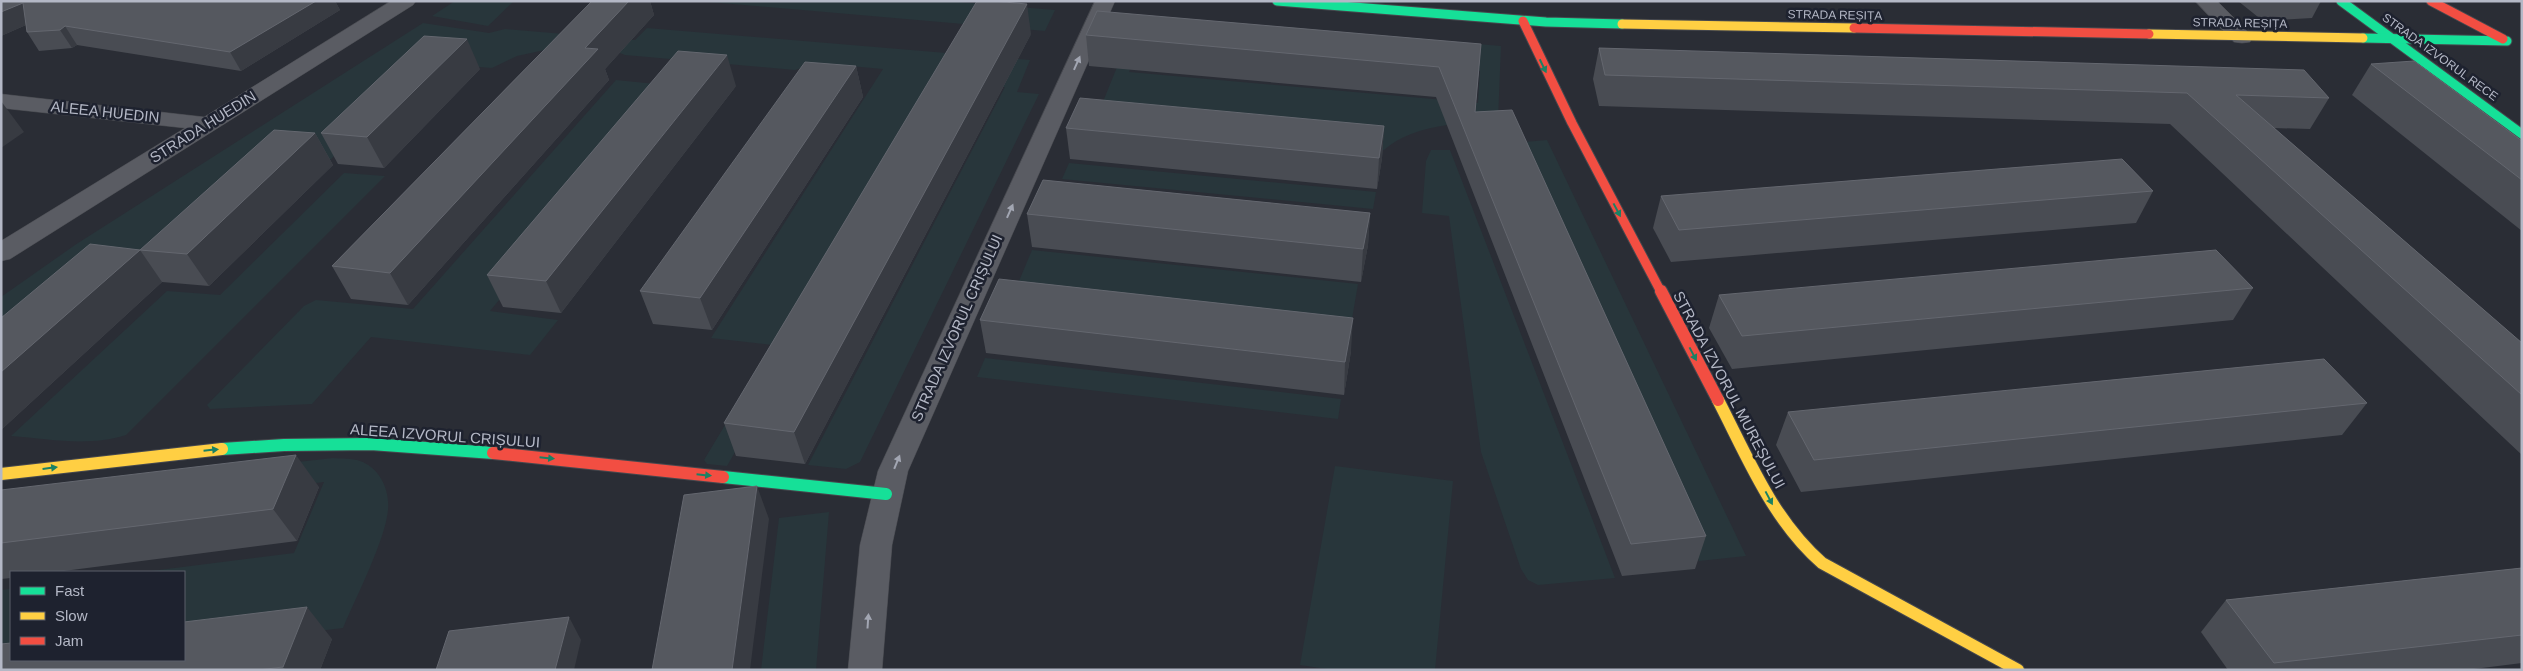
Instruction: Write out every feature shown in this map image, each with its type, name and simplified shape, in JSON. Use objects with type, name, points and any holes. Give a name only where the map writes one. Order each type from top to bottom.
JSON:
[{"type":"street","name":"STRADA HUEDIN","points":[[1,253],[406,1]]},
{"type":"street","name":"STRADA IZVORUL CRIȘULUI","points":[[865,670],[874,545],[886,494],[902,450],[1105,1]]},
{"type":"street","name":"STRADA REȘIȚA","points":[[1277,1],[1523,21],[2511,43],[2431,1]]},
{"type":"street","points":[[2205,1],[2242,37]]},
{"type":"street","name":"STRADA IZVORUL RECE","points":[[2341,1],[2522,134]]},
{"type":"street","name":"STRADA IZVORUL MUREȘULUI","points":[[1523,21],[1591,161],[1776,511],[1791,534],[1805,550],[1822,562],[2018,670]]},
{"type":"street","name":"ALEEA HUEDIN","points":[[1,101],[209,124]]},
{"type":"street","name":"ALEEA IZVORUL CRIȘULUI","points":[[1,474],[214,450],[284,445],[371,444],[499,453],[886,494]]},
{"type":"shaded area","points":[[455,1],[514,1],[488,26],[432,16]]},
{"type":"shaded area","points":[[698,1],[948,1],[1055,10],[1045,31]]},
{"type":"shaded area","points":[[1138,15],[1501,46],[1498,120],[1438,126],[1410,134],[1384,150],[1094,124]],"holes":[[[1142,41],[1480,71],[1478,103],[1129,72]]]},
{"type":"shaded area","points":[[423,23],[489,33],[505,29],[635,40],[647,28],[1030,60],[1017,92],[1039,94],[860,462],[846,469],[808,465],[1005,87],[949,82],[727,466],[707,464],[704,460],[773,345],[711,338],[883,69],[816,63],[795,70],[625,55],[615,51],[554,48],[517,56],[492,68],[430,63],[330,160],[1,368],[1,297],[75,245]]},
{"type":"shaded area","points":[[616,80],[676,86],[490,311],[558,320],[530,355],[371,337],[312,404],[210,409],[207,405],[304,306],[316,300],[413,309]]},
{"type":"shaded area","points":[[1547,140],[1746,556],[1699,561],[1513,143]]},
{"type":"shaded area","points":[[1431,150],[1450,150],[1615,578],[1538,585],[1528,580],[1521,569],[1481,452],[1449,216],[1422,213],[1426,161]]},
{"type":"shaded area","points":[[1069,163],[1376,192],[1373,209],[1062,179]]},
{"type":"shaded area","points":[[344,173],[385,176],[126,435],[97,441],[11,436],[167,291],[220,295]]},
{"type":"shaded area","points":[[1032,250],[1358,284],[1348,342],[1009,305]]},
{"type":"shaded area","points":[[985,358],[1341,399],[1338,419],[977,377]]},
{"type":"shaded area","points":[[333,458],[357,460],[373,469],[378,474],[385,488],[388,510],[382,537],[343,628],[185,647],[185,571],[151,571],[294,553],[324,482],[1,521],[1,496]]},
{"type":"shaded area","points":[[1335,466],[1453,481],[1435,670],[1333,670],[1300,665]]},
{"type":"shaded area","points":[[829,512],[816,670],[761,670],[779,518]]},
{"type":"shaded area","points":[[10,589],[10,661],[1,670],[1,590]]},
{"type":"building","points":[[1,1],[316,1],[230,52],[65,26],[60,30],[27,32],[23,3],[1,12]]},
{"type":"building","points":[[592,1],[629,1],[585,48],[598,49],[390,273],[332,266]]},
{"type":"building","points":[[977,1],[1027,4],[794,432],[724,423]]},
{"type":"building","points":[[1097,11],[1481,44],[1475,112],[1512,110],[1706,536],[1631,544],[1439,67],[1086,35]]},
{"type":"building","points":[[424,36],[467,39],[367,137],[321,133]]},
{"type":"building","points":[[1599,48],[2304,70],[2329,98],[2236,95],[2522,343],[2522,395],[2187,93],[1605,75]]},
{"type":"building","points":[[678,51],[727,55],[546,281],[487,275]]},
{"type":"building","points":[[2414,61],[2522,141],[2522,180],[2371,64]]},
{"type":"building","points":[[805,62],[856,66],[700,298],[640,291]]},
{"type":"building","points":[[1080,98],[1384,126],[1379,158],[1066,128]]},
{"type":"building","points":[[274,130],[315,133],[187,254],[140,250]]},
{"type":"building","points":[[2122,159],[2153,191],[1679,230],[1661,196]]},
{"type":"building","points":[[1043,180],[1370,213],[1363,249],[1027,214]]},
{"type":"building","points":[[90,244],[140,250],[1,372],[1,318]]},
{"type":"building","points":[[2216,250],[2253,288],[1742,336],[1719,295]]},
{"type":"building","points":[[999,279],[1353,318],[1345,362],[980,320]]},
{"type":"building","points":[[2324,359],[2367,403],[1814,460],[1788,412]]},
{"type":"building","points":[[296,455],[273,509],[1,543],[1,490]]},
{"type":"building","points":[[757,486],[732,670],[652,670],[684,495]]},
{"type":"building","points":[[2522,568],[2522,635],[2274,663],[2226,600]]},
{"type":"building","points":[[307,607],[283,667],[258,670],[1,670],[1,644],[10,643],[10,661],[185,661],[185,622]]},
{"type":"building","points":[[569,617],[555,670],[436,670],[449,631]]},
{"type":"traffic: fast","points":[[1277,1],[1546,22],[1622,24]]},
{"type":"traffic: fast","points":[[2341,1],[2522,134]]},
{"type":"traffic: fast","points":[[2363,38],[2507,41]]},
{"type":"traffic: fast","points":[[222,449],[284,445],[371,444],[493,453]]},
{"type":"traffic: fast","points":[[723,477],[886,494]]},
{"type":"traffic: slow","points":[[1622,24],[1854,28]]},
{"type":"traffic: slow","points":[[2149,34],[2363,38]]},
{"type":"traffic: slow","points":[[1718,400],[1762,488],[1789,530],[1805,548],[1822,563],[2018,670]]},
{"type":"traffic: slow","points":[[1,474],[222,449]]},
{"type":"traffic: jam","points":[[2431,1],[2503,39]]},
{"type":"traffic: jam","points":[[1523,21],[1572,123],[1718,400]]},
{"type":"traffic: jam","points":[[1854,28],[2149,34]]},
{"type":"traffic: jam","points":[[493,453],[723,477]]}]
